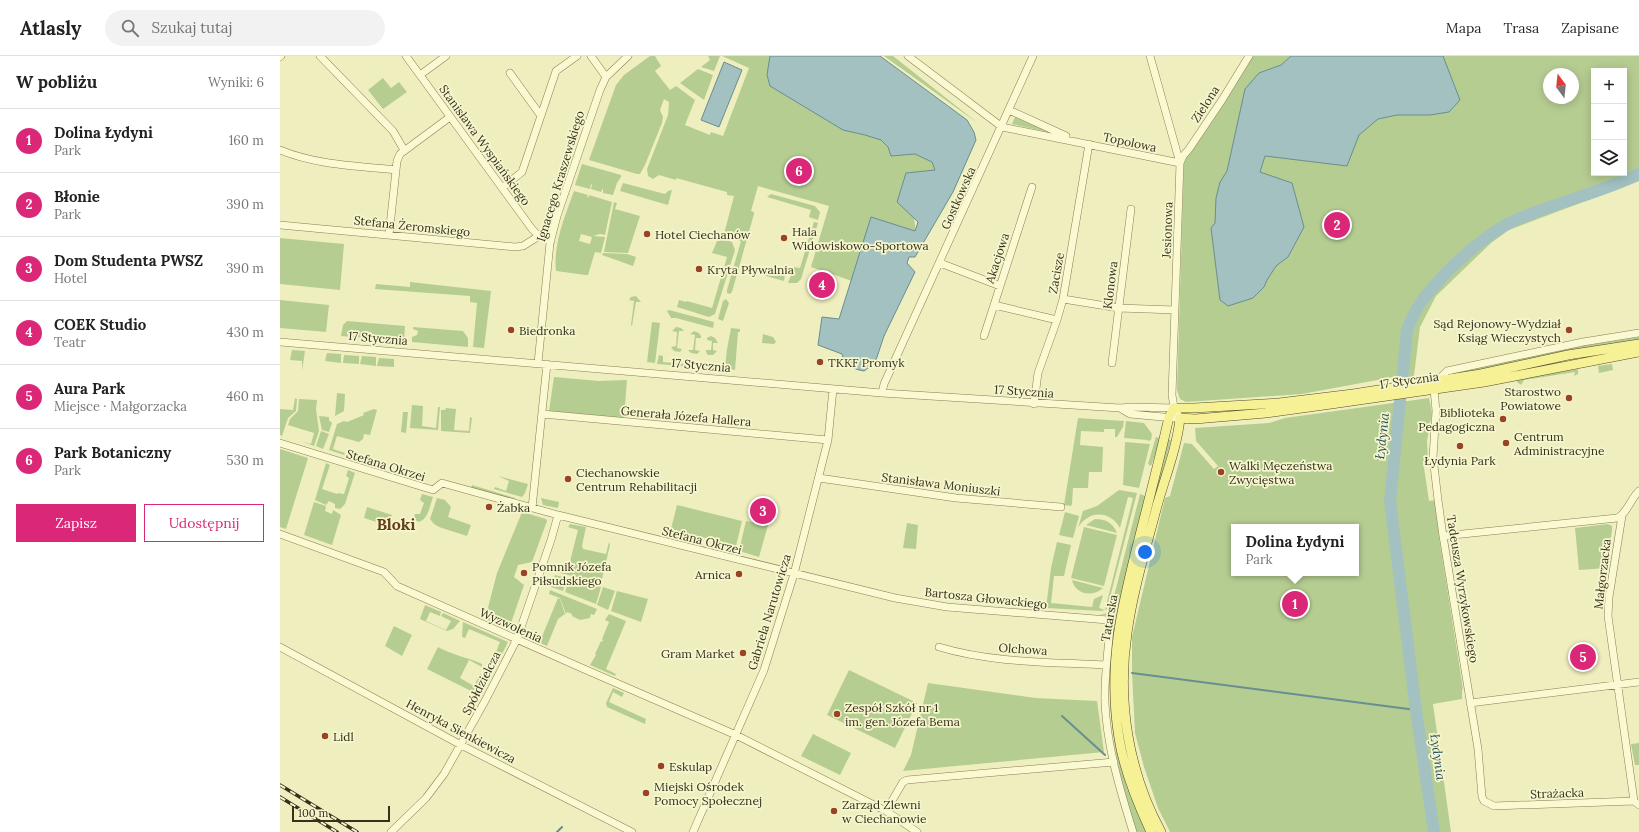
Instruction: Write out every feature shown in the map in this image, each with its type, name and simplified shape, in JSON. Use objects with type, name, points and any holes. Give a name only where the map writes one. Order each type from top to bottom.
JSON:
[{"type":"main road","name":"17 Stycznia","points":[[1180,418],[1195,419],[1266,413],[1436,385],[1568,355],[1639,344]]},
{"type":"main road","name":"17 Stycznia","points":[[1436,385],[1484,382],[1639,352]]},
{"type":"main road","name":"17 Stycznia","points":[[1174,408],[1289,402],[1386,393]]},
{"type":"main road","name":"Tatarska","points":[[1151,832],[1140,810],[1124,762],[1116,718],[1115,675],[1117,637],[1122,609],[1169,417],[1174,408]]},
{"type":"main road","name":"Tatarska","points":[[1161,832],[1141,786],[1128,737],[1124,697],[1124,654],[1137,582],[1175,444],[1180,418]]},
{"type":"street","points":[[320,56],[393,131],[404,150]]},
{"type":"street","name":"Stanisława Wyspiańskiego","points":[[406,56],[532,229],[539,236],[551,241]]},
{"type":"street","points":[[420,75],[446,56]]},
{"type":"street","points":[[502,188],[522,172],[556,71],[577,56]]},
{"type":"street","points":[[591,56],[606,77]]},
{"type":"street","name":"Ignacego Kraszewskiego","points":[[538,363],[551,241],[576,159],[600,90],[606,77],[628,56]]},
{"type":"street","points":[[908,56],[1002,127]]},
{"type":"street","name":"Gostkowska","points":[[882,393],[884,384],[1033,56]]},
{"type":"street","name":"Jesionowa","points":[[1150,56],[1180,163],[1172,395],[1174,408]]},
{"type":"street","name":"Zielona","points":[[1180,163],[1183,156],[1218,106],[1248,56]]},
{"type":"street","points":[[510,73],[541,116]]},
{"type":"street","name":"Topolowa","points":[[1009,110],[1077,141]]},
{"type":"street","points":[[389,235],[397,161],[400,154],[450,117]]},
{"type":"street","name":"Topolowa","points":[[1002,127],[1180,163]]},
{"type":"street","name":"Zacisze","points":[[1034,404],[1038,373],[1063,299],[1089,144]]},
{"type":"street","points":[[280,150],[317,161],[396,170]]},
{"type":"street","name":"Akacjowa","points":[[984,336],[1032,187]]},
{"type":"street","name":"Klonowa","points":[[1112,363],[1131,209]]},
{"type":"street","name":"Stefana Żeromskiego","points":[[280,225],[515,247],[523,246],[539,236]]},
{"type":"street","points":[[940,263],[1000,286]]},
{"type":"street","points":[[1063,299],[1118,308],[1175,310]]},
{"type":"street","points":[[994,305],[1057,320]]},
{"type":"street","name":"17 Stycznia","points":[[1436,385],[1447,371],[1583,342],[1639,333]]},
{"type":"street","name":"17 Stycznia","points":[[280,342],[882,393],[1034,404],[1120,408],[1174,408]]},
{"type":"street","points":[[532,508],[547,364]]},
{"type":"street","name":"Tadeusza Wyrzykowskiego","points":[[1436,385],[1433,457],[1443,536],[1478,749],[1481,793]]},
{"type":"street","name":"Gabriela Narutowicza","points":[[693,832],[764,670],[794,574],[819,478],[828,440],[832,389]]},
{"type":"street","name":"17 Stycznia","points":[[1120,408],[1130,414],[1180,418]]},
{"type":"street","points":[[1174,408],[1180,418]]},
{"type":"street","name":"Generała Józefa Hallera","points":[[542,414],[828,440]]},
{"type":"street","name":"Stefana Okrzei","points":[[280,443],[433,490],[442,483],[558,515],[794,574]]},
{"type":"street","name":"Stanisława Moniuszki","points":[[819,478],[956,498],[1061,507]]},
{"type":"street","points":[[1443,536],[1604,520],[1622,516],[1634,496],[1639,491]]},
{"type":"street","name":"Spółdzielcza","points":[[391,832],[426,798],[444,774],[517,639],[551,540],[558,515]]},
{"type":"street","name":"Małgorzacka","points":[[1622,516],[1609,596],[1608,616],[1617,685],[1637,803]]},
{"type":"street","name":"Wyzwolenia","points":[[280,534],[384,572],[398,586],[584,670],[736,735],[886,811],[917,832]]},
{"type":"street","name":"Bartosza Głowackiego","points":[[794,574],[887,596],[947,607],[1108,620]]},
{"type":"street","name":"Tatarska","points":[[1108,620],[1110,627],[1106,665],[1106,721],[1120,790],[1133,832]]},
{"type":"street","name":"Henryka Sienkiewicza","points":[[280,647],[461,744],[632,832]]},
{"type":"street","name":"Olchowa","points":[[939,647],[958,653],[991,658],[1106,665]]},
{"type":"street","points":[[1470,703],[1639,682]]},
{"type":"street","points":[[886,811],[903,782],[907,780],[1114,762]]},
{"type":"street","name":"Strażacka","points":[[1481,793],[1484,801],[1494,806],[1637,803]]},
{"type":"green space","points":[[650,56],[655,56],[661,66],[655,71],[670,90],[676,86],[695,100],[685,125],[710,135],[711,132],[723,136],[749,68],[722,56],[772,56],[914,149],[935,161],[937,172],[914,218],[916,232],[858,283],[811,267],[829,206],[758,186],[751,211],[754,212],[754,214],[732,292],[730,294],[727,293],[741,241],[727,237],[724,234],[734,196],[727,195],[727,192],[676,178],[676,180],[659,175],[653,179],[648,176],[647,169],[668,115],[669,102],[664,99],[660,110],[663,117],[662,123],[640,174],[589,160],[616,85],[624,75]]},
{"type":"green space","points":[[708,56],[720,56],[714,71],[701,67],[710,60]]},
{"type":"green space","points":[[884,56],[893,56],[979,124]]},
{"type":"green space","points":[[1251,56],[1639,56],[1639,181],[1509,230],[1491,243],[1436,296],[1420,327],[1412,392],[1394,395],[1395,382],[1399,376],[1302,394],[1186,402],[1180,399],[1177,390],[1184,161]]},
{"type":"green space","points":[[698,69],[713,75],[704,100],[680,83]]},
{"type":"green space","points":[[383,78],[391,88],[399,82],[407,92],[383,109],[368,90]]},
{"type":"green space","points":[[1015,117],[1048,131],[1048,132],[1012,124]]},
{"type":"green space","points":[[582,164],[621,175],[613,195],[603,193],[603,188],[601,192],[591,189],[591,184],[590,189],[575,185]]},
{"type":"green space","points":[[623,183],[665,194],[672,190],[668,205],[620,191]]},
{"type":"green space","points":[[574,191],[588,195],[587,197],[589,197],[589,195],[612,202],[605,235],[600,234],[593,236],[605,237],[601,253],[595,252],[588,275],[556,271],[556,251],[558,240]],"holes":[[[581,234],[592,237],[590,244],[579,241]]]},
{"type":"green space","points":[[771,194],[815,206],[820,212],[818,220],[809,217],[811,210],[767,197]]},
{"type":"green space","points":[[614,202],[617,203],[615,209],[640,216],[628,253],[604,252]]},
{"type":"green space","points":[[814,222],[818,223],[801,279],[797,283],[788,283],[794,267],[800,268]]},
{"type":"green space","points":[[280,238],[344,244],[340,290],[280,284]]},
{"type":"green space","points":[[724,239],[732,242],[735,250],[715,314],[709,317],[677,307],[679,300],[712,308],[727,257],[712,253],[717,241]]},
{"type":"green space","points":[[603,253],[627,254],[636,257],[633,266],[602,255]]},
{"type":"green space","points":[[768,270],[785,275],[784,281],[766,276]]},
{"type":"green space","points":[[410,282],[491,291],[484,348],[473,347],[477,303],[470,302],[470,296],[375,289],[376,284],[410,287]]},
{"type":"green space","points":[[636,296],[641,302],[636,302],[632,326],[634,301],[629,300],[631,297]]},
{"type":"green space","points":[[726,299],[729,303],[723,321],[718,319],[723,301]]},
{"type":"green space","points":[[280,300],[329,305],[326,332],[280,328]]},
{"type":"green space","points":[[669,310],[714,322],[713,328],[671,318],[667,311]]},
{"type":"green space","points":[[347,321],[405,326],[404,341],[341,336],[343,325]]},
{"type":"green space","points":[[652,322],[660,323],[655,363],[647,362]]},
{"type":"green space","points":[[413,327],[463,331],[468,338],[468,347],[412,342],[412,337],[417,335],[418,331],[413,329]]},
{"type":"green space","points":[[676,327],[681,328],[684,331],[679,331],[677,348],[682,349],[680,352],[674,351],[671,347],[676,346],[677,332],[672,331]]},
{"type":"green space","points":[[731,328],[740,329],[740,332],[738,332],[735,370],[725,368]]},
{"type":"green space","points":[[694,331],[699,333],[701,336],[701,338],[696,338],[695,350],[700,351],[697,354],[691,353],[688,350],[693,350],[695,335],[690,334]]},
{"type":"green space","points":[[763,334],[773,337],[776,342],[774,344],[762,343]]},
{"type":"green space","points":[[711,336],[715,338],[718,343],[713,343],[713,350],[717,351],[713,355],[708,355],[706,350],[711,350],[712,341],[707,340],[707,338]]},
{"type":"green space","points":[[1639,337],[1639,341],[1449,375],[1546,352]]},
{"type":"green space","points":[[292,350],[305,351],[302,371],[302,361],[290,360]]},
{"type":"green space","points":[[327,353],[341,354],[341,363],[325,361]]},
{"type":"green space","points":[[344,355],[359,356],[359,364],[343,363]]},
{"type":"green space","points":[[659,355],[663,356],[663,362],[708,366],[708,368],[657,364]]},
{"type":"green space","points":[[362,356],[376,357],[376,366],[360,364]]},
{"type":"green space","points":[[379,358],[394,359],[394,367],[377,366]]},
{"type":"green space","points":[[1612,364],[1613,370],[1599,373],[1598,366]]},
{"type":"green space","points":[[1578,369],[1578,374],[1574,376],[1575,372],[1524,380],[1521,385],[1517,382],[1518,379]]},
{"type":"green space","points":[[554,377],[599,381],[627,380],[624,418],[549,411]]},
{"type":"green space","points":[[337,393],[345,394],[344,411],[335,416]]},
{"type":"green space","points":[[295,398],[297,399],[296,411],[288,418],[282,436],[280,435],[280,409],[293,410]]},
{"type":"green space","points":[[1429,398],[1432,413],[1427,441],[1428,460],[1423,461],[1429,501],[1435,500],[1439,537],[1463,689],[1462,699],[1433,704],[1451,832],[1170,832],[1158,808],[1144,767],[1135,733],[1132,637],[1165,498],[1170,496],[1184,443],[1192,444],[1214,469],[1218,466],[1196,441],[1195,428],[1269,423],[1285,418]]},
{"type":"green space","points":[[299,399],[317,400],[316,409],[319,431],[314,446],[301,441],[311,444],[314,433],[288,425],[290,419],[298,411]]},
{"type":"green space","points":[[412,405],[423,406],[422,426],[436,428],[438,407],[440,407],[438,430],[410,428]]},
{"type":"green space","points":[[446,408],[456,409],[454,430],[469,431],[470,417],[472,418],[470,433],[441,431],[441,410],[445,410]]},
{"type":"green space","points":[[374,409],[377,410],[370,435],[364,434],[363,439],[359,442],[337,436],[333,449],[345,453],[344,455],[329,450],[337,424],[344,421],[347,422]]},
{"type":"green space","points":[[403,412],[408,412],[406,433],[401,432]]},
{"type":"green space","points":[[319,416],[329,417],[329,420],[332,423],[329,432],[322,430]]},
{"type":"green space","points":[[1078,418],[1124,421],[1123,427],[1117,437],[1115,437],[1115,429],[1104,429],[1104,432],[1081,431],[1080,445],[1103,447],[1102,472],[1089,472],[1088,488],[1073,488],[1071,506],[1064,505]]},
{"type":"green space","points":[[1126,421],[1144,423],[1152,434],[1151,440],[1148,441],[1124,438]]},
{"type":"green space","points":[[321,431],[329,434],[323,449],[316,446]]},
{"type":"green space","points":[[1156,437],[1161,438],[1151,466],[1148,464]]},
{"type":"green space","points":[[1167,439],[1171,440],[1122,631]]},
{"type":"green space","points":[[1125,442],[1150,444],[1139,488],[1123,485]]},
{"type":"green space","points":[[280,449],[308,458],[286,529],[280,527]]},
{"type":"green space","points":[[326,463],[330,465],[322,489],[337,494],[344,494],[349,478],[346,476],[348,470],[355,473],[345,504],[340,509],[335,508],[335,504],[329,501],[326,505],[315,500]]},
{"type":"green space","points":[[498,476],[528,484],[525,493],[522,497],[494,489],[495,487],[506,491],[509,481]]},
{"type":"green space","points":[[472,485],[515,498],[516,501],[471,488]]},
{"type":"green space","points":[[1119,490],[1137,493],[1107,609],[1105,610],[1133,498],[1128,497],[1120,528],[1111,518],[1099,514],[1087,518],[1078,528],[1083,511],[1097,506]]},
{"type":"green space","points":[[422,494],[433,497],[427,515],[419,522],[415,520],[414,517],[415,514],[420,514],[424,503],[420,500]]},
{"type":"green space","points":[[1140,494],[1145,496],[1111,673],[1109,673],[1110,647],[1115,616],[1100,615],[1107,613],[1111,608]]},
{"type":"green space","points":[[437,498],[445,500],[451,507],[448,517],[471,525],[467,536],[439,527],[430,519]]},
{"type":"green space","points":[[541,498],[559,502],[558,508],[543,505]]},
{"type":"green space","points":[[314,502],[326,506],[325,511],[332,514],[333,510],[341,515],[332,545],[304,535]]},
{"type":"green space","points":[[677,505],[742,521],[736,546],[671,529]]},
{"type":"green space","points":[[367,507],[392,515],[389,526],[364,518]]},
{"type":"green space","points":[[522,512],[546,519],[547,521],[532,562],[518,565],[514,577],[524,585],[509,629],[485,619],[497,573]]},
{"type":"green space","points":[[1065,512],[1079,516],[1073,538],[1059,535]]},
{"type":"green space","points":[[1095,519],[1109,522],[1117,533],[1086,525]]},
{"type":"green space","points":[[746,521],[768,525],[759,557],[739,551]]},
{"type":"green space","points":[[907,523],[918,525],[916,549],[903,548]]},
{"type":"green space","points":[[570,524],[586,527],[582,546],[583,549],[606,554],[609,542],[610,545],[601,583],[556,572],[557,570],[567,573],[578,530],[568,527]]},
{"type":"green space","points":[[1608,524],[1612,526],[1612,530],[1607,568],[1579,570],[1575,528]]},
{"type":"green space","points":[[1084,527],[1117,535],[1104,586],[1071,578]]},
{"type":"green space","points":[[1057,542],[1071,545],[1064,576],[1054,576],[1051,603],[1092,607],[1094,599],[1103,595],[1099,608],[1105,610],[1046,608],[1051,568]]},
{"type":"green space","points":[[555,575],[567,578],[563,591],[551,587]]},
{"type":"green space","points":[[569,579],[601,587],[596,604],[565,592]]},
{"type":"green space","points":[[1072,580],[1103,588],[1094,593],[1084,593],[1077,589]]},
{"type":"green space","points":[[603,587],[615,591],[608,610],[597,605]]},
{"type":"green space","points":[[550,590],[597,609],[594,615],[591,614],[590,618],[580,620],[572,616],[572,614],[567,612],[566,614],[560,598],[549,594]]},
{"type":"green space","points":[[617,591],[648,599],[641,622],[611,611]]},
{"type":"green space","points":[[558,598],[560,599],[565,614],[558,619],[547,646],[530,639],[532,635],[541,639]]},
{"type":"green space","points":[[425,605],[441,612],[440,616],[430,612],[426,621],[446,630],[451,621],[441,616],[443,613],[460,621],[453,629],[447,631],[420,619]]},
{"type":"green space","points":[[609,614],[626,621],[606,669],[616,674],[615,676],[590,665],[596,655],[595,654],[601,641],[602,642],[603,640],[602,639],[609,622],[605,620]]},
{"type":"green space","points":[[463,622],[508,642],[502,654],[496,652],[500,642],[469,629],[465,638],[462,637]]},
{"type":"green space","points":[[394,626],[412,635],[402,656],[385,646]]},
{"type":"green space","points":[[438,647],[482,664],[482,667],[469,660],[460,678],[474,686],[480,674],[489,679],[482,694],[477,694],[427,669]]},
{"type":"green space","points":[[849,670],[917,703],[895,748],[827,715]]},
{"type":"green space","points":[[1109,677],[1111,677],[1112,709],[1147,832],[1136,832],[1120,774],[1111,718]]},
{"type":"green space","points":[[928,683],[1036,698],[1097,701],[1104,752],[903,771],[911,755]]},
{"type":"green space","points":[[613,688],[624,693],[622,697],[613,692],[609,702],[646,719],[645,724],[607,707],[606,703]]},
{"type":"green space","points":[[813,734],[851,753],[840,775],[801,756]]},
{"type":"green space","points":[[1639,743],[1639,765],[1635,765],[1631,744]]},
{"type":"water","points":[[770,56],[880,56],[967,120],[974,132],[976,140],[953,192],[915,257],[909,257],[907,263],[915,272],[884,336],[875,363],[864,371],[847,364],[842,354],[818,345],[822,317],[839,319],[871,217],[915,231],[918,222],[897,202],[906,173],[935,170],[932,162],[915,154],[891,156],[888,147],[881,140],[843,130],[770,86],[767,75]]},
{"type":"water","points":[[1291,56],[1443,56],[1460,100],[1449,112],[1430,115],[1397,115],[1378,119],[1359,135],[1347,166],[1265,156],[1260,172],[1292,183],[1304,227],[1288,257],[1276,266],[1264,287],[1253,298],[1228,306],[1220,300],[1211,228],[1215,223],[1216,198],[1220,182],[1227,171],[1245,89],[1259,73],[1281,65]]},
{"type":"water","points":[[724,62],[742,70],[719,127],[701,120]]},
{"type":"waterway","name":"Łydynia","points":[[1434,832],[1416,710],[1390,501],[1407,330],[1423,299],[1433,287],[1470,250],[1488,236],[1516,220],[1609,187],[1639,174]]},
{"type":"waterway","points":[[1132,673],[1416,710]]},
{"type":"waterway","points":[[1062,716],[1105,755]]},
{"type":"waterway","points":[[557,832],[562,827]]},
{"type":"railway","points":[[280,785],[357,832]]},
{"type":"railway","points":[[280,797],[337,832]]},
{"type":"place","name":"Park Botaniczny","points":[[799,171]]},
{"type":"place","name":"Błonie","points":[[1337,225]]},
{"type":"place","name":"Hotel Ciechanów","points":[[647,234]]},
{"type":"place","name":"Hala Widowiskowo-Sportowa","points":[[784,238]]},
{"type":"place","name":"Kryta Pływalnia","points":[[699,269]]},
{"type":"place","name":"COEK Studio","points":[[822,285]]},
{"type":"place","name":"Biedronka","points":[[511,330]]},
{"type":"place","name":"Sąd Rejonowy-Wydział Ksiąg Wieczystych","points":[[1569,330]]},
{"type":"place","name":"TKKF Promyk","points":[[820,362]]},
{"type":"place","name":"Starostwo Powiatowe","points":[[1569,398]]},
{"type":"place","name":"Biblioteka Pedagogiczna","points":[[1503,419]]},
{"type":"place","name":"Centrum Administracyjne","points":[[1506,443]]},
{"type":"place","name":"Łydynia Park","points":[[1460,446]]},
{"type":"place","name":"Walki Męczeństwa Zwycięstwa","points":[[1221,472]]},
{"type":"place","name":"Ciechanowskie Centrum Rehabilitacji","points":[[568,479]]},
{"type":"place","name":"Żabka","points":[[489,507]]},
{"type":"place","name":"Dom Studenta PWSZ","points":[[763,511]]},
{"type":"place","name":"Pomnik Józefa Piłsudskiego","points":[[524,573]]},
{"type":"place","name":"Arnica","points":[[739,574]]},
{"type":"place","name":"Dolina Łydyni","points":[[1295,604]]},
{"type":"place","name":"Gram Market","points":[[743,653]]},
{"type":"place","name":"Aura Park","points":[[1583,657]]},
{"type":"place","name":"Zespół Szkół nr 1 im. gen. Józefa Bema","points":[[837,714]]},
{"type":"place","name":"Lidl","points":[[325,736]]},
{"type":"place","name":"Eskulap","points":[[661,766]]},
{"type":"place","name":"Miejski Ośrodek Pomocy Społecznej","points":[[646,793]]},
{"type":"place","name":"Zarząd Zlewni w Ciechanowie","points":[[834,811]]},
{"type":"district","name":"Bloki","points":[[396,524]]}]
